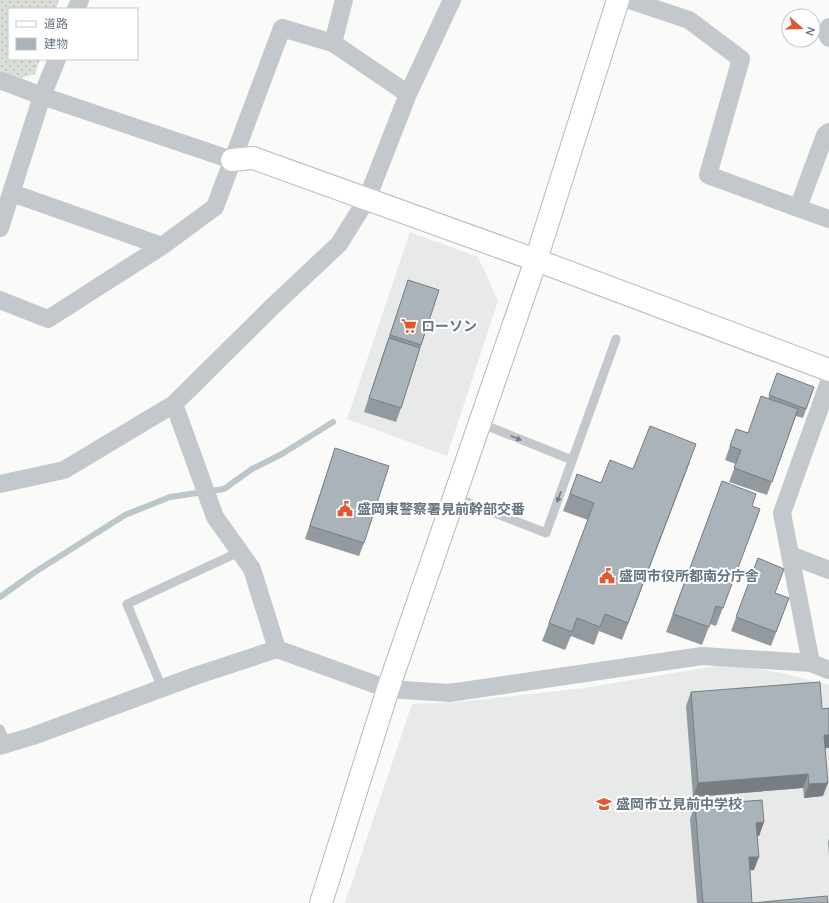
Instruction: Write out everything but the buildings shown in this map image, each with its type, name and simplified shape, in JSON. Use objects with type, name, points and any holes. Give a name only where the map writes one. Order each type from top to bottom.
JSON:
[{"type":"street","points":[[333,42],[344,0]]},
{"type":"street","points":[[0,484],[64,470],[174,404],[272,307],[339,244],[366,199],[408,94],[452,0]]},
{"type":"street","points":[[321,903],[388,689],[536,260],[618,0]]},
{"type":"street","points":[[629,0],[689,20],[741,59],[708,175],[829,219]]},
{"type":"street","points":[[829,27],[827,34],[829,38]]},
{"type":"street","points":[[0,300],[48,319],[162,246],[215,206],[282,28],[333,42],[408,94]]},
{"type":"street","points":[[0,228],[42,96],[57,60]]},
{"type":"street","points":[[0,80],[42,96],[232,160],[253,158],[536,260],[829,370]]},
{"type":"street","points":[[798,208],[825,135],[829,132]]},
{"type":"street","points":[[12,193],[162,246]]},
{"type":"street","points":[[811,663],[782,513],[829,382]]},
{"type":"street","points":[[174,404],[216,517],[252,569],[277,649]]},
{"type":"street","points":[[790,555],[829,570]]},
{"type":"street","points":[[2,740],[277,649],[388,689],[449,693],[702,656],[811,663],[829,670]]},
{"type":"lane","points":[[454,497],[546,533],[616,339]]},
{"type":"lane","points":[[480,423],[572,460]]},
{"type":"lane","points":[[162,688],[127,604],[240,552]]},
{"type":"shaded area","points":[[0,0],[59,0],[56,8],[8,8],[8,60],[40,60],[35,74],[21,78],[0,70]]},
{"type":"shaded area","points":[[410,232],[478,257],[498,301],[447,456],[347,419]]},
{"type":"shaded area","name":"盛岡市立見前中学校","points":[[727,664],[782,673],[829,685],[829,903],[345,903],[412,704],[459,702],[584,688]]},
{"type":"waterway","points":[[0,597],[35,572],[125,515],[170,497],[224,489],[252,469],[282,454],[333,422]]},
{"type":"place","name":"ローソン","points":[[409,326]]},
{"type":"place","name":"盛岡東警察署見前幹部交番","points":[[345,509]]},
{"type":"place","name":"盛岡市役所都南分庁舎","points":[[607,576]]},
{"type":"place","name":"盛岡市立見前中学校","points":[[604,804]]}]
